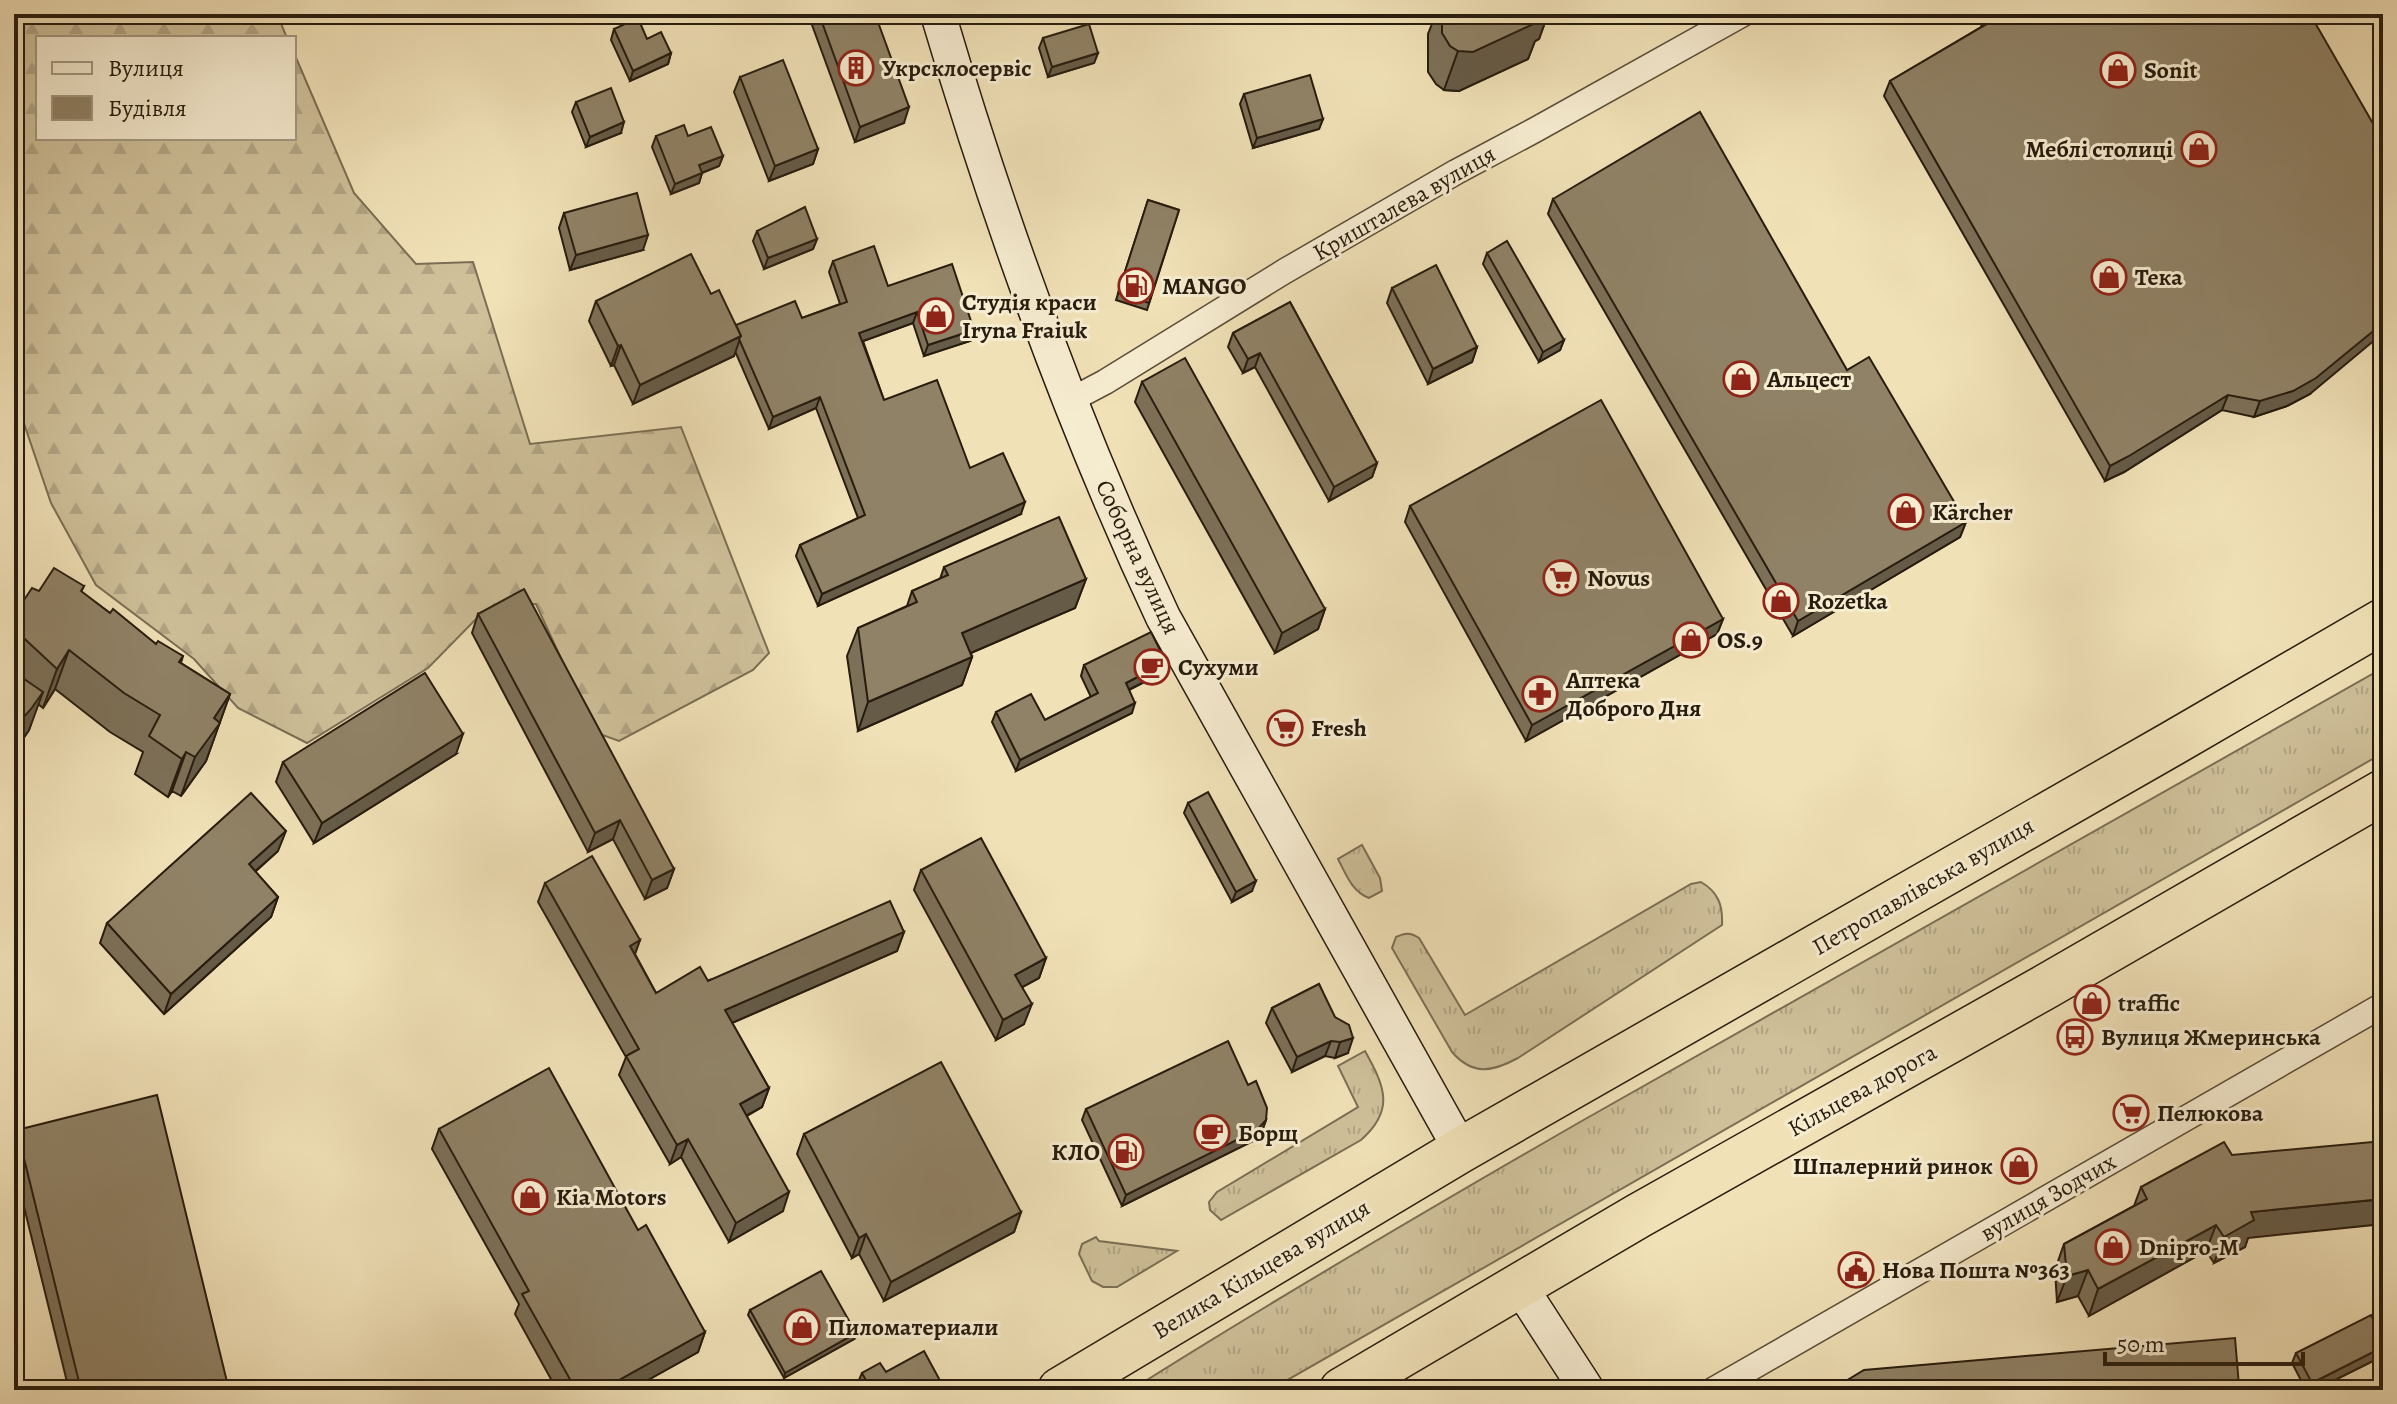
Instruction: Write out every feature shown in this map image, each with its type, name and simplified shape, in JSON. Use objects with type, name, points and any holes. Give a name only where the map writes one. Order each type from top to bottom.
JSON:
[{"type":"highway","name":"Петропавлівська вулиця","points":[[1461,1150],[2383,621]]},
{"type":"highway","name":"Кільцева дорога","points":[[1342,1390],[1652,1208],[2058,980],[2383,792]]},
{"type":"highway","name":"Велика Кільцева вулиця","points":[[1060,1390],[1461,1150]]},
{"type":"main road","name":"Соборна вулиця","points":[[938,14],[984,164],[1069,401],[1163,617],[1461,1150]]},
{"type":"main road","points":[[1519,1285],[1587,1390]]},
{"type":"street","name":"Кришталева вулиця","points":[[1069,401],[1456,172],[1743,14]]},
{"type":"street","name":"вулиця Зодчих","points":[[1713,1390],[2383,1005]]},
{"type":"green space","points":[[14,14],[277,14],[286,36],[36,36],[36,140],[296,140],[296,58],[354,193],[416,264],[473,262],[530,444],[681,427],[769,653],[753,670],[619,741],[591,731],[536,604],[499,604],[477,618],[428,668],[307,743],[238,708],[194,659],[96,585],[51,503],[14,394]]},
{"type":"green space","points":[[2383,668],[2383,753],[1270,1390],[1131,1390],[1354,1254],[1580,1122]]},
{"type":"green space","points":[[1362,845],[1380,878],[1382,891],[1369,898],[1354,887],[1338,859]]},
{"type":"green space","points":[[1701,882],[1712,890],[1718,900],[1722,925],[1518,1058],[1491,1069],[1468,1065],[1452,1052],[1392,948],[1396,937],[1410,934],[1419,938],[1465,1015],[1691,884]]},
{"type":"green space","points":[[1365,1051],[1378,1076],[1383,1098],[1379,1118],[1372,1129],[1361,1140],[1221,1220],[1210,1210],[1209,1202],[1217,1192],[1358,1107],[1338,1066]]},
{"type":"green space","points":[[1096,1237],[1099,1241],[1177,1251],[1117,1287],[1103,1287],[1092,1281],[1079,1254],[1082,1244]]},
{"type":"green space","points":[[1491,1380],[1524,1390],[1473,1390]]},
{"type":"building","name":"Укрсклосервіс","points":[[819,14],[875,14],[909,107],[860,127]]},
{"type":"building","points":[[1442,14],[1539,14],[1542,20],[1473,52],[1458,51],[1450,46],[1442,33]]},
{"type":"building","points":[[1986,14],[2310,14],[2383,141],[2383,323],[2316,378],[2293,391],[2260,401],[2228,395],[2110,466],[1890,81],[1990,22]]},
{"type":"building","points":[[638,18],[647,39],[661,32],[671,53],[633,71],[614,29]]},
{"type":"building","points":[[1089,24],[1098,53],[1052,67],[1043,38]]},
{"type":"building","points":[[783,60],[818,149],[775,166],[740,77]]},
{"type":"building","points":[[1310,75],[1323,119],[1257,138],[1244,94]]},
{"type":"building","points":[[611,88],[624,122],[590,137],[576,102]]},
{"type":"building","name":"Альцест","points":[[1700,112],[1847,370],[1869,357],[1966,522],[1798,621],[1553,199]]},
{"type":"building","points":[[684,125],[688,136],[711,127],[723,156],[699,165],[702,173],[675,184],[656,136]]},
{"type":"building","points":[[637,193],[648,235],[576,255],[564,213]]},
{"type":"building","points":[[1148,200],[1179,210],[1149,303],[1118,293]]},
{"type":"building","points":[[805,207],[817,239],[768,258],[757,231]]},
{"type":"building","points":[[1507,241],[1564,340],[1543,352],[1487,253]]},
{"type":"building","points":[[874,246],[888,286],[952,264],[974,330],[928,345],[917,312],[859,333],[884,400],[937,380],[970,468],[1003,453],[1025,502],[822,594],[800,545],[865,515],[820,397],[773,417],[739,339],[741,336],[736,325],[795,301],[802,318],[847,302],[833,261]]},
{"type":"building","points":[[691,254],[711,294],[719,290],[741,336],[640,385],[596,301]]},
{"type":"building","points":[[1436,265],[1477,347],[1433,369],[1392,288]]},
{"type":"building","points":[[1290,302],[1377,463],[1334,487],[1260,353],[1248,359],[1233,333]]},
{"type":"building","points":[[1185,358],[1325,609],[1282,633],[1142,382]]},
{"type":"building","name":"Novus","points":[[1601,400],[1723,619],[1532,725],[1410,506]]},
{"type":"building","points":[[1059,517],[1086,579],[962,633],[972,657],[868,702],[858,628],[917,602],[912,591],[948,575],[944,567]]},
{"type":"building","points":[[54,568],[84,586],[81,591],[110,613],[113,609],[156,644],[158,641],[183,656],[179,662],[230,694],[214,718],[220,723],[195,757],[186,752],[182,759],[149,736],[160,715],[124,693],[69,650],[57,669],[14,629],[14,615],[32,588],[39,591]]},
{"type":"building","points":[[524,589],[674,869],[652,880],[620,820],[595,833],[478,614]]},
{"type":"building","points":[[1151,632],[1166,662],[1126,683],[1135,703],[1020,760],[996,712],[1031,694],[1045,720],[1098,693],[1084,665]]},
{"type":"building","points":[[14,672],[43,692],[14,728]]},
{"type":"building","points":[[425,673],[463,734],[322,823],[283,762]]},
{"type":"building","points":[[1208,792],[1256,881],[1236,892],[1188,803]]},
{"type":"building","points":[[251,793],[286,831],[249,864],[278,897],[171,994],[107,923]]},
{"type":"building","points":[[981,838],[1046,958],[1015,975],[1032,1004],[1003,1020],[921,870]]},
{"type":"building","points":[[592,856],[640,940],[630,946],[656,993],[700,967],[708,981],[890,901],[904,932],[725,1010],[769,1088],[740,1104],[789,1192],[736,1223],[688,1139],[677,1145],[626,1056],[639,1049],[545,883]]},
{"type":"building","points":[[1319,984],[1335,1017],[1349,1025],[1353,1038],[1331,1041],[1297,1057],[1272,1008]]},
{"type":"building","points":[[1228,1041],[1248,1085],[1256,1081],[1267,1108],[1266,1120],[1257,1130],[1126,1195],[1086,1109]]},
{"type":"building","points":[[941,1062],[1021,1212],[891,1282],[866,1234],[859,1238],[804,1134]]},
{"type":"building","name":"Kia Motors","points":[[549,1068],[638,1230],[646,1225],[705,1332],[601,1390],[576,1390],[522,1294],[529,1291],[439,1129]]},
{"type":"building","points":[[157,1095],[229,1390],[81,1390],[17,1130]]},
{"type":"building","points":[[2383,1141],[2383,1199],[2251,1212],[2254,1220],[2224,1237],[2216,1225],[2098,1289],[2088,1270],[2067,1276],[2064,1244],[2147,1199],[2141,1187],[2224,1142],[2232,1155]]},
{"type":"building","name":"Пиломатериали","points":[[821,1271],[856,1333],[785,1373],[750,1310]]},
{"type":"building","points":[[2371,1315],[2383,1339],[2383,1347],[2312,1383],[2296,1353]]},
{"type":"building","points":[[2235,1338],[2239,1386],[2192,1390],[1831,1390],[1864,1370]]},
{"type":"building","points":[[924,1351],[944,1388],[871,1390],[862,1373],[880,1363],[886,1372]]},
{"type":"place","name":"Укрсклосервіс","points":[[856,68]]},
{"type":"place","name":"Sonit","points":[[2118,70]]},
{"type":"place","name":"Меблі столиці","points":[[2199,149]]},
{"type":"place","name":"Тека","points":[[2109,277]]},
{"type":"place","name":"MANGO","points":[[1136,286]]},
{"type":"place","name":"Студія краси Iryna Fraiuk","points":[[936,316]]},
{"type":"place","name":"Альцест","points":[[1741,379]]},
{"type":"place","name":"Kärcher","points":[[1906,512]]},
{"type":"place","name":"Novus","points":[[1561,578]]},
{"type":"place","name":"Rozetka","points":[[1781,601]]},
{"type":"place","name":"OS.9","points":[[1691,640]]},
{"type":"place","name":"Сухуми","points":[[1152,667]]},
{"type":"place","name":"Аптека Доброго Дня","points":[[1540,694]]},
{"type":"place","name":"Fresh","points":[[1285,728]]},
{"type":"place","name":"traffic","points":[[2092,1003]]},
{"type":"place","name":"Вулиця Жмеринська","points":[[2075,1037]]},
{"type":"place","name":"Пелюкова","points":[[2131,1113]]},
{"type":"place","name":"Борщ","points":[[1212,1133]]},
{"type":"place","name":"КЛО","points":[[1126,1152]]},
{"type":"place","name":"Шпалерний ринок","points":[[2019,1166]]},
{"type":"place","name":"Kia Motors","points":[[530,1197]]},
{"type":"place","name":"Dnipro-M","points":[[2113,1247]]},
{"type":"place","name":"Нова Пошта №363","points":[[1856,1270]]},
{"type":"place","name":"Пиломатериали","points":[[802,1327]]}]
